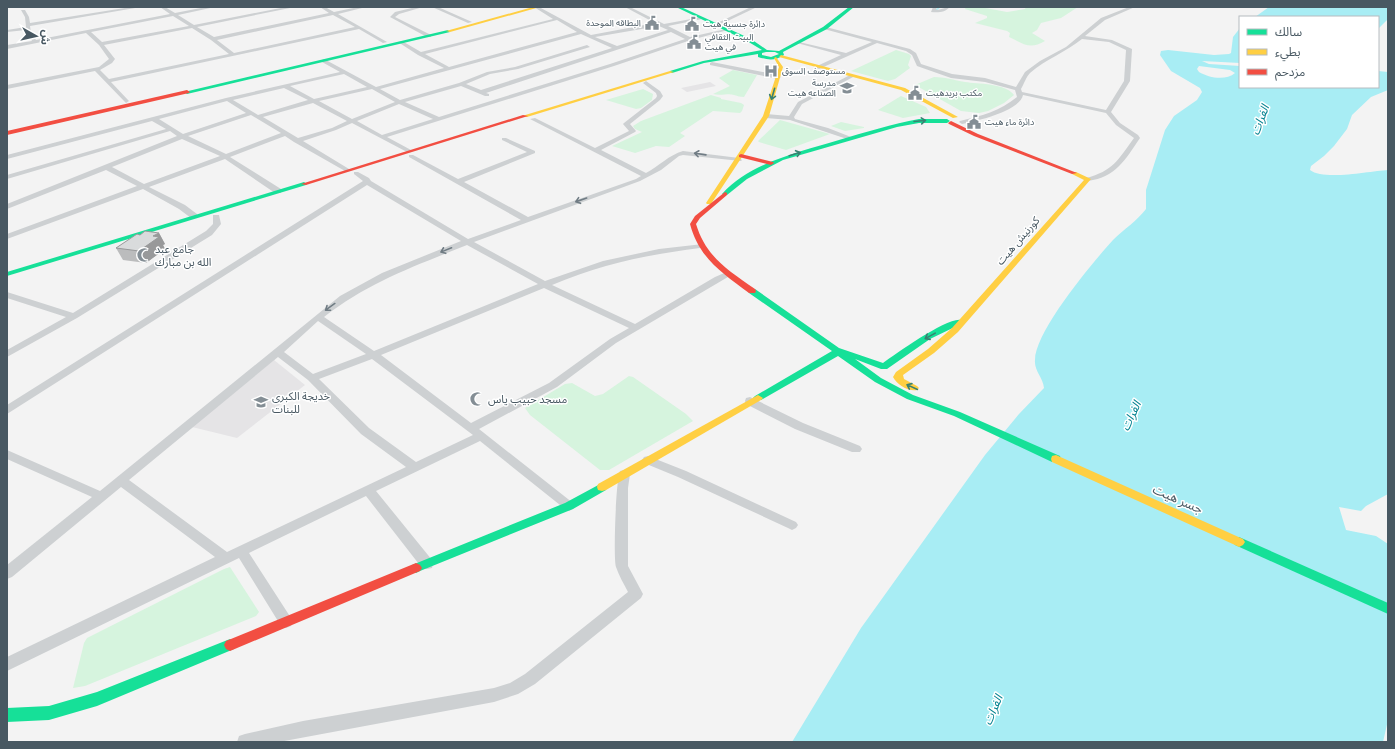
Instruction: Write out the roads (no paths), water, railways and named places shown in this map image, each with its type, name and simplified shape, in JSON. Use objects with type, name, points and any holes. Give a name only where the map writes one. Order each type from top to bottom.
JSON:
[{"type":"street","points":[[7,31],[139,7]]},
{"type":"street","points":[[162,7],[213,39],[232,54]]},
{"type":"street","points":[[7,47],[213,7]]},
{"type":"street","points":[[101,44],[293,7]]},
{"type":"street","points":[[322,7],[385,42]]},
{"type":"street","points":[[213,39],[364,7]]},
{"type":"street","points":[[421,7],[392,16],[394,19],[426,34]]},
{"type":"street","points":[[434,7],[470,22]]},
{"type":"street","points":[[7,133],[324,61],[400,42],[526,7]]},
{"type":"street","points":[[7,128],[385,42],[490,21],[537,7],[590,37],[616,48]]},
{"type":"street","points":[[627,7],[689,39]]},
{"type":"street","points":[[678,7],[715,24],[771,54],[903,89],[930,103],[976,135],[1088,179],[1099,178],[1109,174],[1137,138],[1118,124],[1108,112],[1019,91],[985,80],[951,76],[917,64],[912,52],[878,41],[826,28]]},
{"type":"street","points":[[715,24],[755,7]]},
{"type":"street","points":[[7,274],[184,223],[216,217],[351,172],[696,64],[771,54],[817,27],[844,7]]},
{"type":"street","points":[[410,154],[533,119],[646,83],[712,64],[771,54],[799,43],[826,28],[852,7]]},
{"type":"street","points":[[935,7],[933,11],[938,12],[941,12],[948,7]]},
{"type":"street","points":[[957,414],[923,402],[871,376],[852,363],[839,350],[729,274],[700,246],[694,232],[693,224],[697,217],[745,178],[772,163],[789,156],[849,138],[913,122],[984,117],[1013,105],[1020,97],[1019,91],[1027,73],[1042,62],[1068,48],[1103,19],[1133,7]]},
{"type":"street","points":[[23,11],[27,17],[29,33],[35,42]]},
{"type":"street","points":[[590,37],[700,18]]},
{"type":"street","points":[[420,54],[558,19]]},
{"type":"street","points":[[108,81],[358,28]]},
{"type":"street","points":[[482,92],[672,30]]},
{"type":"street","points":[[381,137],[689,39],[726,30]]},
{"type":"street","points":[[7,87],[100,68],[110,62],[112,59],[101,44],[88,32]]},
{"type":"street","points":[[257,117],[314,101],[450,69],[475,66],[582,32]]},
{"type":"street","points":[[1082,36],[1110,40],[1129,49],[1127,81],[1108,112]]},
{"type":"street","points":[[819,67],[878,41]]},
{"type":"street","points":[[400,42],[450,69]]},
{"type":"street","points":[[799,43],[846,55]]},
{"type":"street","points":[[296,141],[352,121],[386,106],[461,84],[489,73],[516,68],[587,47]]},
{"type":"street","points":[[703,212],[727,174],[740,158],[766,116],[781,65],[771,54]]},
{"type":"street","points":[[324,61],[375,87],[400,102],[438,119]]},
{"type":"street","points":[[712,64],[778,77]]},
{"type":"street","points":[[475,66],[489,73]]},
{"type":"street","points":[[100,68],[97,70],[126,101]]},
{"type":"street","points":[[7,156],[345,72]]},
{"type":"street","points":[[792,118],[793,113],[800,103],[852,76]]},
{"type":"street","points":[[596,150],[633,131],[626,124],[658,99],[660,96],[658,92],[646,83]]},
{"type":"street","points":[[461,84],[498,100]]},
{"type":"street","points":[[285,86],[381,137],[456,182],[526,219]]},
{"type":"street","points":[[228,100],[296,141],[351,172],[367,179],[367,182],[466,242],[543,285],[592,310],[635,328]]},
{"type":"street","points":[[8,205],[195,131],[251,113]]},
{"type":"street","points":[[766,116],[792,118],[849,138]]},
{"type":"street","points":[[154,119],[184,136],[226,156],[278,191]]},
{"type":"street","points":[[533,119],[647,176]]},
{"type":"street","points":[[7,177],[171,129]]},
{"type":"street","points":[[7,237],[285,134]]},
{"type":"street","points":[[456,182],[533,152],[504,139]]},
{"type":"street","points":[[7,573],[278,352],[318,316],[343,298],[371,282],[466,242],[647,176],[677,155],[683,153],[740,158],[772,163]]},
{"type":"street","points":[[106,167],[182,207],[194,216]]},
{"type":"street","points":[[7,281],[184,223],[194,216],[278,191],[351,172]]},
{"type":"street","points":[[727,174],[745,178]]},
{"type":"street","name":"كورنيش هيت","points":[[957,414],[928,395],[903,382],[898,377],[899,374],[944,341],[1088,179]]},
{"type":"street","points":[[7,410],[367,182]]},
{"type":"street","points":[[7,354],[74,316],[209,233],[217,224],[216,217]]},
{"type":"street","points":[[312,378],[373,355],[543,285],[603,263],[622,258],[700,246]]},
{"type":"street","points":[[471,428],[553,385],[613,341],[729,274]]},
{"type":"street","points":[[7,295],[74,316]]},
{"type":"street","points":[[318,316],[471,428],[570,506]]},
{"type":"street","name":"كورنيش هيت","points":[[839,350],[862,358],[879,367],[884,367],[927,338],[965,319]]},
{"type":"street","points":[[7,715],[48,714],[97,699],[570,506],[839,350]]},
{"type":"street","points":[[278,352],[312,378],[365,431],[415,468]]},
{"type":"street","points":[[750,402],[800,426],[856,449]]},
{"type":"street","name":"جسر هيت","points":[[957,414],[1388,609]]},
{"type":"street","points":[[7,664],[481,436]]},
{"type":"street","points":[[7,454],[102,497]]},
{"type":"street","points":[[648,460],[682,474],[792,525]]},
{"type":"street","points":[[245,742],[303,729],[494,695],[513,689],[530,679],[636,594],[622,566],[622,488],[624,474]]},
{"type":"street","points":[[122,480],[226,558]]},
{"type":"street","points":[[368,490],[427,564]]},
{"type":"street","points":[[241,551],[286,622]]},
{"type":"water","points":[[1269,7],[1388,7],[1388,19],[1379,28],[1379,16],[1256,16]]},
{"type":"water","name":"الفرات","points":[[1239,29],[1239,63],[1202,61],[1209,64],[1239,66],[1239,88],[1379,88],[1379,71],[1388,72],[1388,90],[1371,97],[1352,115],[1347,129],[1334,146],[1311,166],[1310,170],[1326,175],[1336,175],[1388,170],[1388,494],[1366,506],[1361,511],[1339,507],[1346,530],[1376,536],[1388,544],[1388,720],[1383,742],[792,742],[861,628],[985,455],[1019,414],[1044,388],[1035,364],[1035,360],[1044,332],[1054,315],[1066,297],[1104,250],[1146,209],[1146,190],[1165,130],[1174,116],[1197,100],[1202,92],[1200,88],[1171,71],[1160,55],[1161,51],[1168,50],[1214,55],[1231,53],[1233,37]],"holes":[[[1199,66],[1230,70],[1235,73],[1231,76],[1217,78],[1203,74],[1197,69]]]},
{"type":"waterway","points":[[936,10],[940,7]]},
{"type":"place","name":"البطاقه الموحدة","points":[[652,23]]},
{"type":"place","name":"دائرة جنسية هيت","points":[[692,24]]},
{"type":"place","name":"البيت الثقافي في هيت","points":[[694,42]]},
{"type":"place","name":"مستوصف السوق","points":[[771,71]]},
{"type":"place","name":"مدرسة الصناعه هيت","points":[[847,88]]},
{"type":"place","name":"مكتب بريدهيت","points":[[915,93]]},
{"type":"place","name":"دائرة ماء هيت","points":[[974,122]]},
{"type":"place","name":"جامع عبد الله بن مبارك","points":[[144,255]]},
{"type":"place","name":"مسجد حبيب ياس","points":[[477,399]]},
{"type":"place","name":"خديجة الكبرى للبنات","points":[[261,402]]}]
